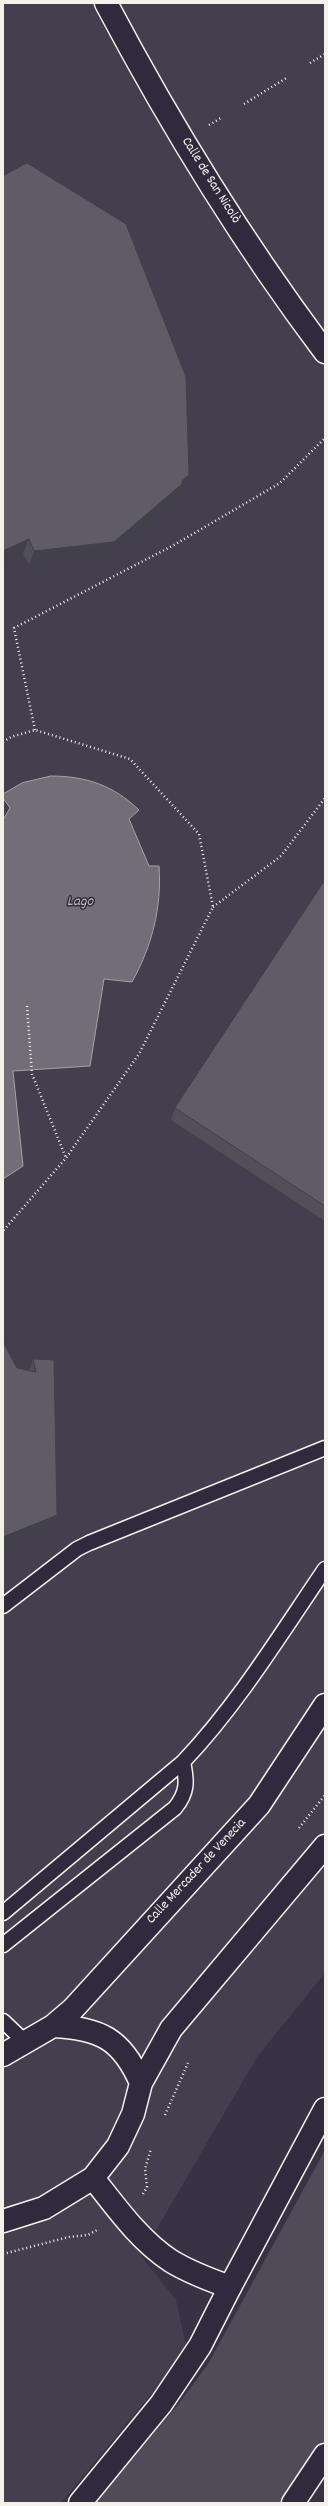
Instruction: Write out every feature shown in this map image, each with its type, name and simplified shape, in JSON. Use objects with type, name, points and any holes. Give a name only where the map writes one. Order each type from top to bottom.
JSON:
[{"type":"main road","name":"Calle de San Nicolò","points":[[106,3],[137,61],[184,141],[263,264],[324,347]]},
{"type":"main road","name":"Calle Mercader de Venecia","points":[[3,2055],[24,2041],[53,2026],[73,2009],[259,1805],[325,1706]]},
{"type":"main road","points":[[3,2221],[44,2208],[69,2195],[93,2178],[118,2146],[133,2114],[141,2082],[172,2029],[325,1846]]},
{"type":"main road","name":"Calle Mercader de Venecia","points":[[53,2026],[78,2027],[96,2033],[118,2045],[131,2061],[141,2082]]},
{"type":"main road","points":[[80,2503],[161,2404],[200,2346],[325,2108]]},
{"type":"main road","points":[[93,2178],[157,2250],[194,2273],[230,2287]]},
{"type":"main road","points":[[293,2503],[325,2455]]},
{"type":"lane","points":[[3,1606],[14,1600],[77,1549],[325,1448]]},
{"type":"lane","points":[[3,1913],[183,1762],[220,1720],[325,1569]]},
{"type":"lane","points":[[3,1945],[175,1808],[184,1797],[186,1789],[183,1762]]},
{"type":"lane","points":[[3,2021],[24,2041]]},
{"type":"path","points":[[310,63],[325,54]]},
{"type":"path","points":[[244,104],[288,77]]},
{"type":"path","points":[[35,730],[14,628],[174,545],[280,483],[325,438]]},
{"type":"path","points":[[3,742],[11,737],[35,730],[130,759],[199,834],[213,907]]},
{"type":"path","points":[[3,1231],[66,1158],[139,1054],[213,907],[281,856],[325,798]]},
{"type":"path","points":[[27,1006],[32,1074],[66,1158]]},
{"type":"shaded area","points":[[3,3],[325,3],[325,1973],[257,2057],[141,2256],[176,2300],[187,2351],[61,2503],[3,2503]]},
{"type":"shaded area","points":[[325,2150],[325,2455],[293,2503],[95,2503],[177,2406],[208,2364]]},
{"type":"water","name":"Lago","points":[[51,776],[64,776],[88,780],[99,784],[120,795],[139,810],[129,819],[149,866],[159,866],[159,896],[150,940],[132,982],[104,979],[90,1066],[13,1071],[23,1166],[3,1179],[3,820],[10,808],[3,798],[3,794],[22,783]]},
{"type":"building","points":[[27,163],[126,224],[186,377],[189,475],[182,481],[182,484],[114,542],[34,551],[29,539],[3,551],[3,176]]},
{"type":"building","points":[[325,880],[325,1206],[175,1108]]},
{"type":"building","points":[[3,1342],[17,1368],[36,1372],[33,1359],[54,1360],[57,1515],[3,1537]]}]
